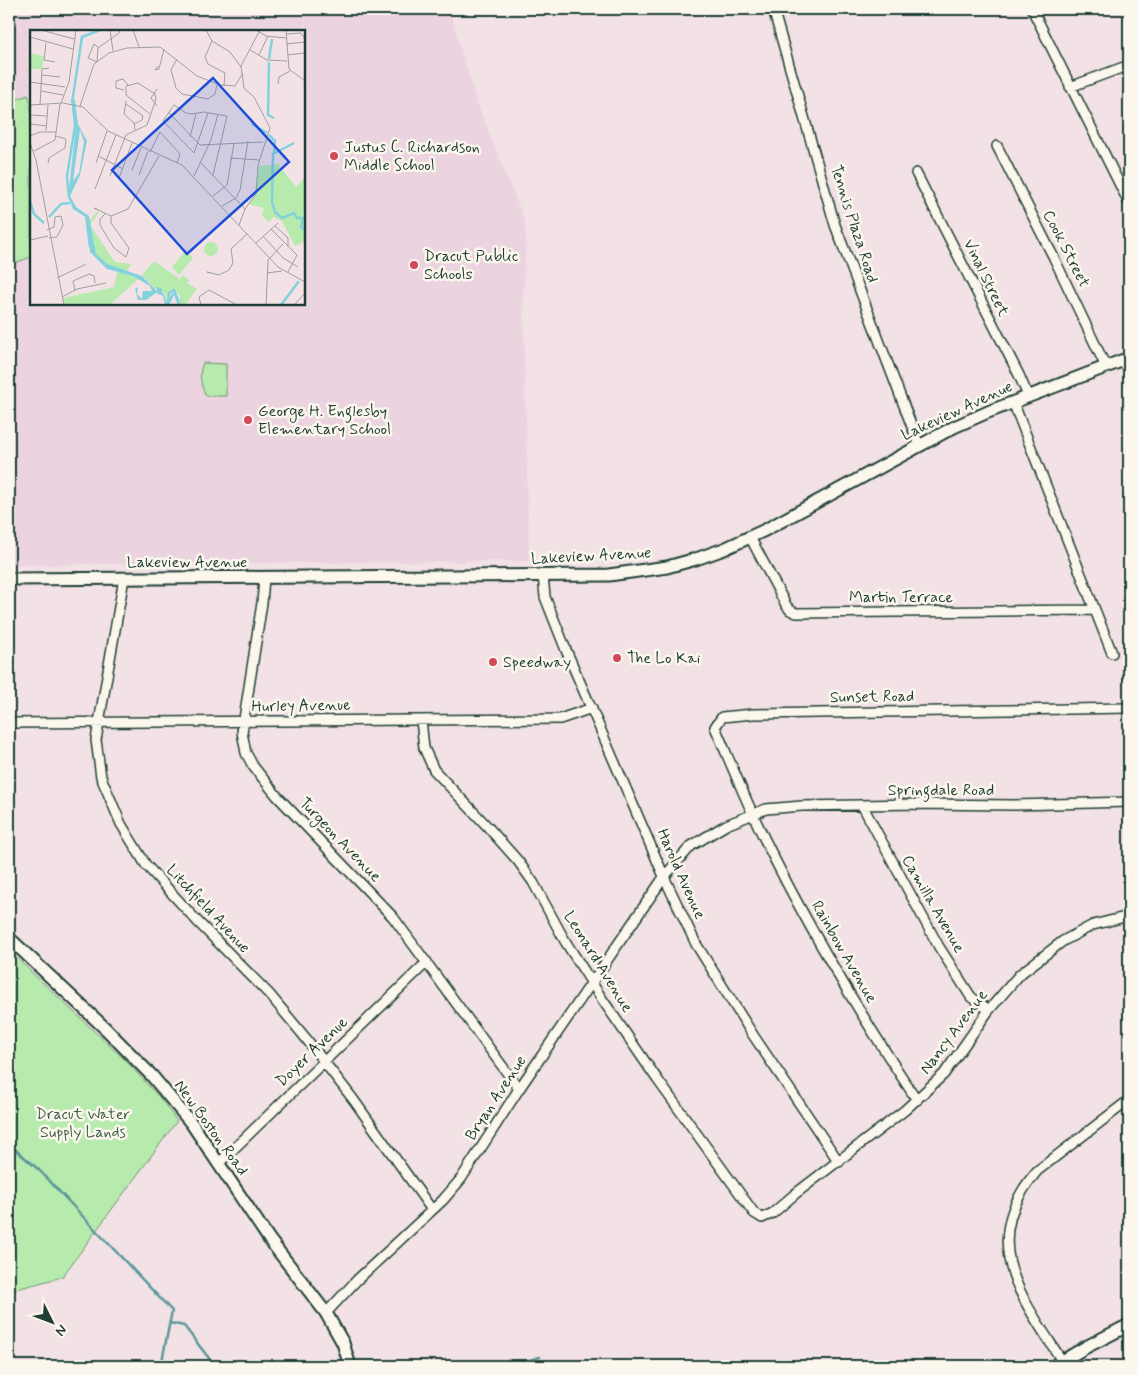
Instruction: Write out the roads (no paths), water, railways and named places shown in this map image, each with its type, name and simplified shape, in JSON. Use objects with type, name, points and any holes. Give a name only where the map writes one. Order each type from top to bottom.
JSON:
[{"type":"main road","name":"Lakeview Avenue","points":[[9,579],[609,575],[646,571],[710,555],[750,537],[919,445],[969,420],[1129,358]]},
{"type":"main road","name":"New Boston Road","points":[[9,938],[107,1030],[152,1076],[192,1124],[269,1239],[326,1313],[343,1343],[350,1366]]},
{"type":"main road","points":[[1058,1364],[1129,1325]]},
{"type":"street","name":"Tennis Plaza Road","points":[[773,9],[835,226],[919,445]]},
{"type":"street","points":[[1032,9],[1129,203]]},
{"type":"street","points":[[1070,87],[1129,65]]},
{"type":"street","name":"Cook Street","points":[[997,146],[1054,258],[1106,367]]},
{"type":"street","name":"Vinal Street","points":[[916,173],[1020,376],[1028,396]]},
{"type":"street","points":[[1013,402],[1112,653]]},
{"type":"street","name":"Martin Terrace","points":[[750,537],[786,605],[796,613],[1095,610]]},
{"type":"street","name":"Harold Avenue","points":[[542,575],[545,597],[664,877],[696,944],[763,1049],[839,1162]]},
{"type":"street","name":"Litchfield Avenue","points":[[124,578],[96,740],[101,777],[121,824],[146,865],[197,921],[270,995],[324,1062],[353,1099],[432,1210]]},
{"type":"street","name":"Turgeon Avenue","points":[[264,578],[261,610],[243,722],[242,739],[246,753],[277,796],[393,917],[519,1089]]},
{"type":"street","name":"Hurley Avenue","points":[[9,723],[100,724],[560,719],[592,708]]},
{"type":"street","name":"Sunset Road","points":[[753,814],[715,727],[722,717],[753,714],[827,712],[1129,708]]},
{"type":"street","name":"Leonard Avenue","points":[[421,720],[424,748],[434,770],[481,820],[533,882],[565,941],[657,1080],[754,1213],[762,1218]]},
{"type":"street","name":"Springdale Road","points":[[664,877],[691,846],[726,825],[766,809],[862,805],[1015,805],[1129,802]]},
{"type":"street","name":"Camilla Avenue","points":[[862,805],[939,947],[971,997],[989,1010]]},
{"type":"street","name":"Rainbow Avenue","points":[[753,814],[798,903],[916,1100]]},
{"type":"street","name":"Bryan Avenue","points":[[326,1313],[357,1280],[443,1200],[461,1179],[519,1089],[664,877]]},
{"type":"street","name":"Nancy Avenue","points":[[762,1218],[773,1213],[795,1194],[839,1162],[916,1100],[944,1074],[989,1010],[1020,974],[1063,941],[1093,925],[1129,916]]},
{"type":"street","name":"Doyer Avenue","points":[[218,1164],[427,962]]},
{"type":"street","points":[[1058,1364],[1013,1277],[1007,1245],[1008,1228],[1012,1212],[1026,1183],[1037,1171],[1129,1100]]},
{"type":"waterway","points":[[9,1144],[39,1170],[172,1311],[161,1366]]},
{"type":"waterway","points":[[170,1323],[184,1326],[215,1366]]},
{"type":"waterway","points":[[510,1366],[540,1357]]},
{"type":"place","name":"Justus C. Richardson Middle School","points":[[334,156]]},
{"type":"place","name":"Dracut Public Schools","points":[[414,265]]},
{"type":"place","name":"George H. Englesby Elementary School","points":[[248,420]]},
{"type":"place","name":"The Lo Kai","points":[[617,658]]},
{"type":"place","name":"Speedway","points":[[493,662]]},
{"type":"park label","name":"Dracut Water Supply Lands","points":[[83,1123]]}]
